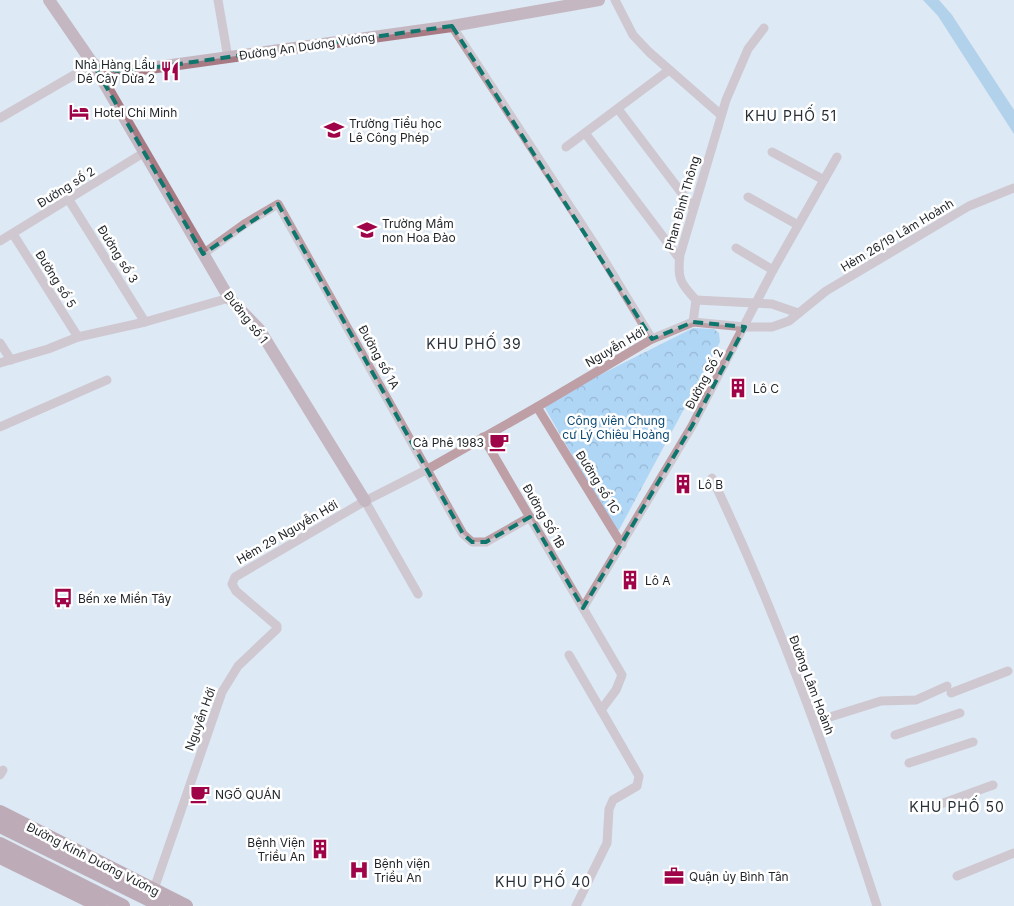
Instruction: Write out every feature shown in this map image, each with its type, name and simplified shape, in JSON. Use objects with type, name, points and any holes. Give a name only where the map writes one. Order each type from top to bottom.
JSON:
[{"type":"main road","points":[[49,0],[93,64]]},
{"type":"main road","name":"Đường An Dương Vương","points":[[93,64],[110,71],[121,72],[452,26],[599,0]]},
{"type":"main road","name":"Đường số 1","points":[[93,64],[229,298],[258,329],[364,501]]},
{"type":"main road","name":"Đường Kinh Dương Vương","points":[[0,812],[162,906]]},
{"type":"main road","name":"Đường Kinh Dương Vương","points":[[0,826],[154,889],[186,906]]},
{"type":"main road","points":[[0,844],[94,901]]},
{"type":"main road","points":[[0,856],[94,901],[123,906]]},
{"type":"street","points":[[218,0],[228,58]]},
{"type":"street","points":[[615,0],[632,35],[720,115]]},
{"type":"street","points":[[452,26],[595,245],[652,339]]},
{"type":"street","name":"Phan Đình Thông","points":[[696,300],[681,285],[678,267],[679,258],[720,115],[748,48],[764,28]]},
{"type":"street","points":[[0,118],[93,64]]},
{"type":"street","points":[[566,147],[669,70]]},
{"type":"street","points":[[618,109],[693,208]]},
{"type":"street","points":[[585,133],[679,258]]},
{"type":"street","name":"Đường số 2","points":[[0,241],[145,152]]},
{"type":"street","points":[[772,152],[824,180]]},
{"type":"street","name":"Đường Số 2","points":[[583,608],[692,426],[745,328],[773,270],[837,157]]},
{"type":"street","name":"Hẻm 26/19 Lâm Hoành","points":[[798,313],[826,291],[969,206],[1014,188]]},
{"type":"street","points":[[748,197],[798,225]]},
{"type":"street","name":"Đường số 3","points":[[69,200],[145,322]]},
{"type":"street","name":"Đường số 1A","points":[[203,254],[246,223],[278,204],[463,534],[472,542],[486,542],[530,517]]},
{"type":"street","name":"Đường số 5","points":[[13,234],[78,337]]},
{"type":"street","points":[[736,248],[773,270]]},
{"type":"street","points":[[0,363],[48,349],[78,337],[145,322],[229,298]]},
{"type":"street","points":[[693,322],[696,300],[772,304],[798,313]]},
{"type":"street","name":"Nguyễn Hới","points":[[364,501],[428,469],[652,339],[693,322],[745,328],[772,327],[789,320],[798,313]]},
{"type":"street","points":[[0,343],[12,360]]},
{"type":"street","points":[[0,427],[107,380]]},
{"type":"street","name":"Đường số 1C","points":[[537,407],[622,545]]},
{"type":"street","name":"Đường Số 1B","points":[[483,437],[622,675],[616,690],[601,710]]},
{"type":"street","name":"Đường Lâm Hoành","points":[[712,478],[750,558],[814,722],[840,790],[877,906]]},
{"type":"street","name":"Hẻm 29 Nguyễn Hới","points":[[236,591],[232,584],[234,577],[364,501]]},
{"type":"street","name":"Đường số 1","points":[[364,501],[418,594]]},
{"type":"street","name":"Nguyễn Hới","points":[[154,889],[222,692],[238,666],[277,629],[277,626],[236,591]]},
{"type":"street","points":[[569,656],[639,776],[637,786],[613,800],[609,809],[607,843],[576,906]]},
{"type":"street","points":[[814,722],[881,701],[916,700],[1008,671]]},
{"type":"street","points":[[895,735],[960,713]]},
{"type":"street","points":[[909,763],[973,742]]},
{"type":"street","points":[[927,809],[993,785]]},
{"type":"street","points":[[957,876],[1014,852]]},
{"type":"highlighted area","points":[[452,26],[652,339],[693,322],[745,327],[692,426],[583,608],[530,517],[486,542],[472,542],[463,534],[278,204],[203,254],[93,64],[121,72]]},
{"type":"green space","name":"Công viên Chung cư Lý Chiêu Hoàng","points":[[693,328],[714,329],[719,333],[720,342],[619,530],[615,530],[545,408],[548,401]]},
{"type":"shaded area","points":[[923,0],[939,0],[952,15],[1014,110],[1014,134],[938,16]]},
{"type":"place","name":"Nhà Hàng Lẩu Dê Cây Dừa 2","points":[[170,71]]},
{"type":"place","name":"Hotel Chi Minh","points":[[79,112]]},
{"type":"place","name":"Trường Tiểu học Lê Công Phép","points":[[334,130]]},
{"type":"place","name":"Trường Mầm non Hoa Đào","points":[[367,230]]},
{"type":"place","name":"Lô C","points":[[738,388]]},
{"type":"place","name":"Cà Phê 1983","points":[[499,442]]},
{"type":"place","name":"Lô B","points":[[683,484]]},
{"type":"place","name":"Lô A","points":[[630,580]]},
{"type":"place","name":"Bến xe Miền Tây","points":[[63,598]]},
{"type":"place","name":"NGÕ QUÁN","points":[[200,794]]},
{"type":"place","name":"Bệnh Viện Triều An","points":[[320,849]]},
{"type":"place","name":"Bệnh viện Triều An","points":[[359,870]]},
{"type":"place","name":"Quận ủy Bình Tân","points":[[674,876]]},
{"type":"district","name":"KHU PHỐ 51","points":[[791,115]]},
{"type":"district","name":"KHU PHỐ 39","points":[[474,343]]},
{"type":"district","name":"KHU PHỐ 50","points":[[957,806]]},
{"type":"district","name":"KHU PHỐ 40","points":[[543,881]]}]
